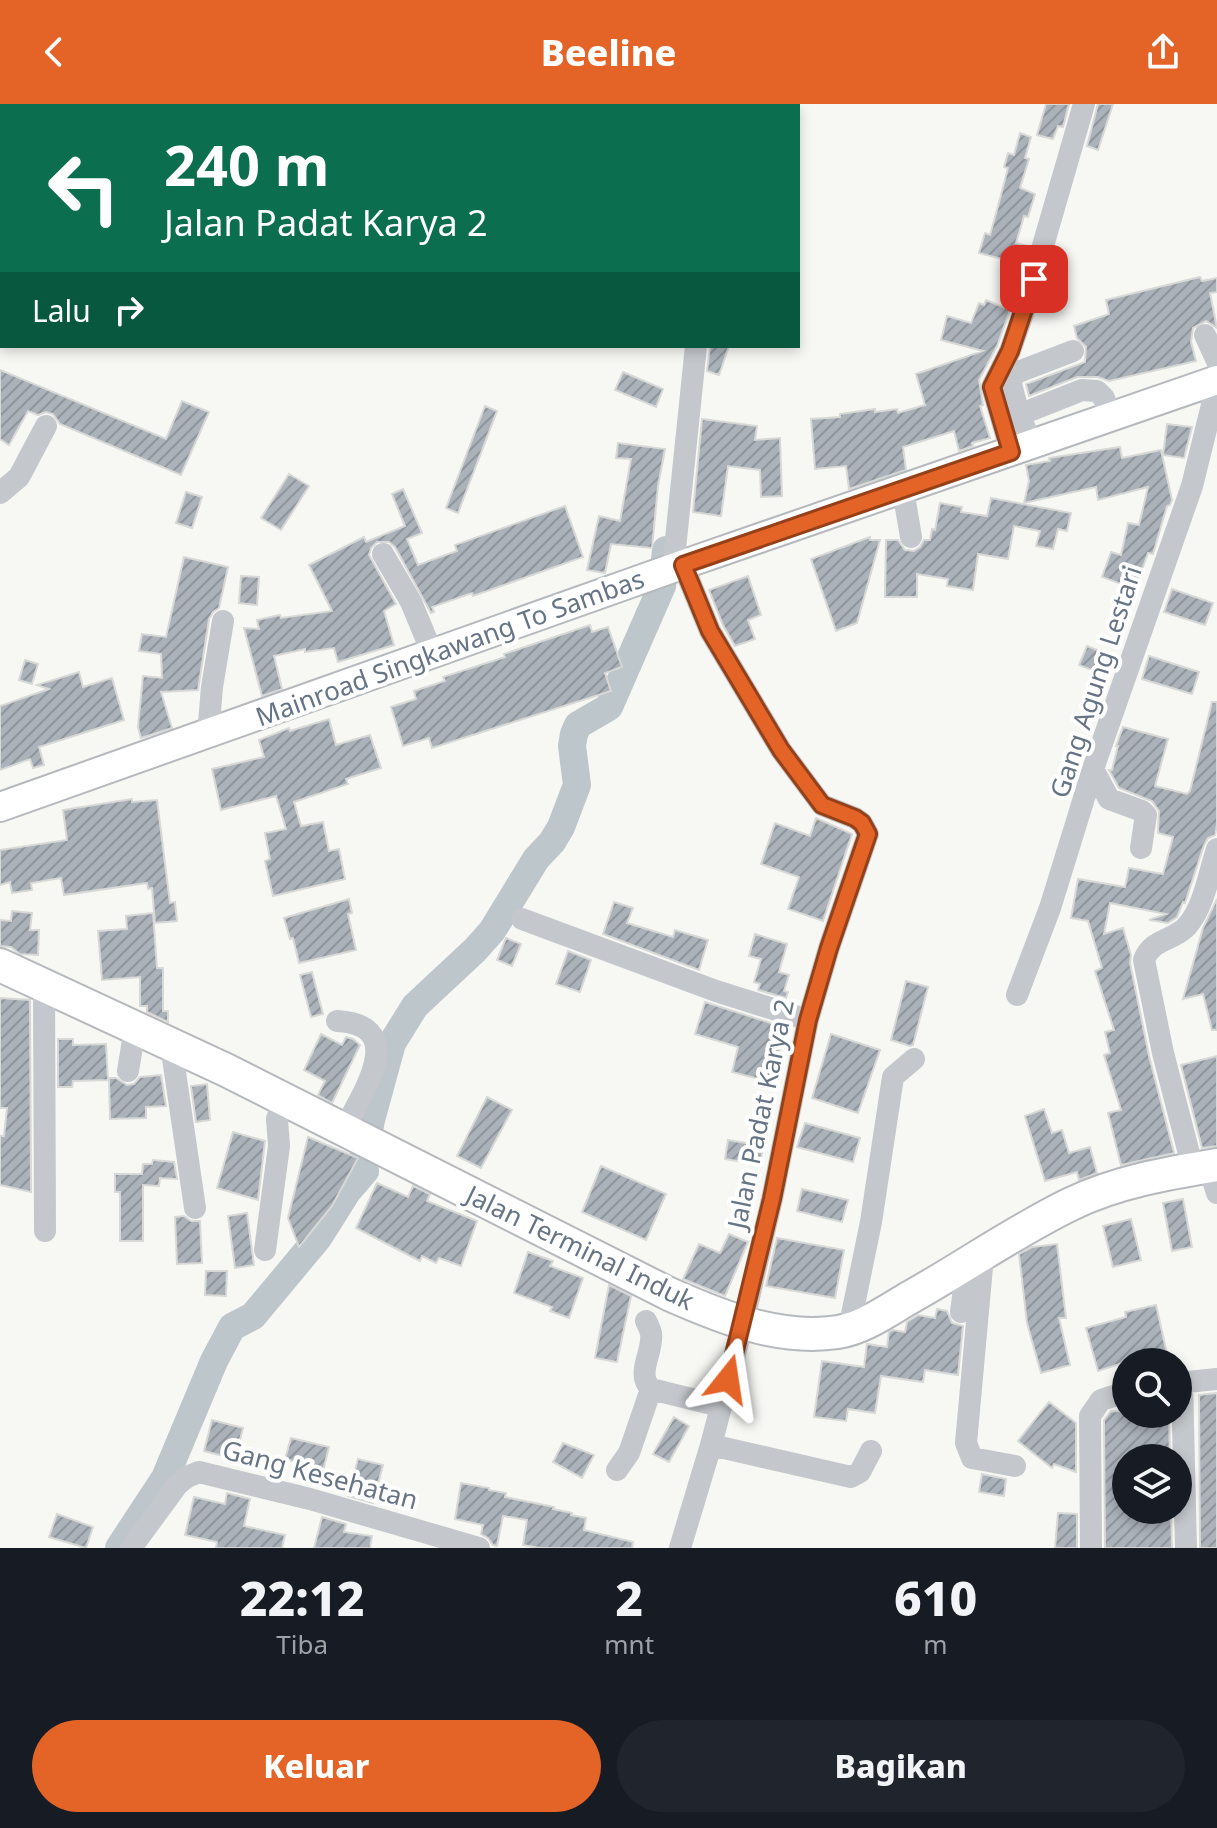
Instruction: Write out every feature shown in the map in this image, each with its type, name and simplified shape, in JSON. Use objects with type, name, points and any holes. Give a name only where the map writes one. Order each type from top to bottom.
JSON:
[{"type":"highway","name":"Jalan Terminal Induk","points":[[0,965],[284,1100],[669,1294],[743,1323],[788,1332],[824,1333],[849,1329],[1091,1195],[1128,1182],[1209,1174]]},
{"type":"main road","name":"Mainroad Singkawang To Sambas","points":[[0,807],[670,569],[1110,418],[1215,375]]},
{"type":"street","points":[[1021,448],[992,387],[1010,351],[1025,308],[1084,104]]},
{"type":"street","points":[[1205,335],[1215,375]]},
{"type":"street","points":[[670,569],[696,348]]},
{"type":"street","points":[[1021,448],[1019,415],[1011,384],[1013,374],[1073,351]]},
{"type":"street","name":"Gang Agung Lestari","points":[[1017,995],[1050,908],[1093,769],[1192,486],[1212,405],[1215,375]]},
{"type":"street","points":[[1019,415],[1089,389],[1097,391],[1104,398],[1110,418]]},
{"type":"street","points":[[0,493],[19,477],[46,426]]},
{"type":"street","points":[[903,490],[911,537]]},
{"type":"street","points":[[383,554],[411,602],[433,655]]},
{"type":"street","name":"Jalan Padat Karya 2","points":[[670,569],[781,750],[822,805],[855,818],[868,834],[808,1020],[743,1323],[680,1548]]},
{"type":"street","points":[[208,735],[223,621]]},
{"type":"street","points":[[1093,769],[1109,799],[1146,815],[1141,848]]},
{"type":"street","points":[[1209,1174],[1163,1053],[1144,960],[1151,948],[1185,929],[1193,919],[1217,849]]},
{"type":"street","points":[[522,919],[716,991],[808,1020]]},
{"type":"street","points":[[44,985],[45,1231]]},
{"type":"street","points":[[337,1021],[363,1025],[377,1047],[373,1074],[353,1136]]},
{"type":"street","points":[[128,1071],[135,1028]]},
{"type":"street","points":[[171,1045],[195,1208]]},
{"type":"street","points":[[849,1329],[871,1222],[893,1077],[914,1059]]},
{"type":"street","points":[[265,1250],[279,1146],[277,1119],[284,1100]]},
{"type":"street","points":[[961,1312],[975,1261]]},
{"type":"street","points":[[975,1261],[966,1443],[972,1458],[1015,1466]]},
{"type":"street","points":[[646,1321],[651,1333],[644,1375],[646,1384],[651,1389],[720,1406]]},
{"type":"street","points":[[1192,1381],[1217,1379]]},
{"type":"street","points":[[617,1470],[629,1453],[651,1389]]},
{"type":"street","points":[[1091,1548],[1090,1416],[1096,1404],[1112,1396]]},
{"type":"street","points":[[1182,1428],[1186,1548]]},
{"type":"street","points":[[711,1445],[851,1477],[860,1472],[871,1451]]},
{"type":"street","name":"Gang Kesehatan","points":[[131,1548],[178,1484],[199,1472],[310,1499],[479,1548]]},
{"type":"building","points":[[1046,104],[1069,104],[1063,127],[1058,126],[1053,139],[1037,135]]},
{"type":"building","points":[[1098,104],[1113,104],[1098,150],[1087,146]]},
{"type":"building","points":[[1020,133],[1031,137],[1025,158],[1029,159],[1020,188],[1035,194],[1016,243],[1027,246],[1022,264],[979,253],[985,233],[990,235],[1008,168],[1004,167],[1008,153],[1014,155]]},
{"type":"building","points":[[1200,277],[1202,281],[1217,278],[1217,292],[1210,293],[1217,328],[1206,321],[1193,328],[1191,342],[1196,361],[1109,381],[1098,377],[1077,377],[1029,396],[1026,384],[1085,362],[1086,347],[1077,338],[1074,326],[1109,314],[1106,300]]},
{"type":"building","points":[[986,300],[1010,310],[997,346],[979,380],[983,405],[980,406],[990,438],[959,451],[954,431],[903,447],[906,470],[849,489],[846,466],[815,469],[811,419],[840,417],[840,414],[875,409],[875,412],[897,409],[898,413],[925,405],[916,374],[983,351],[941,340],[947,316],[971,323],[979,303],[984,305]]},
{"type":"building","points":[[710,348],[728,348],[719,375],[707,371]]},
{"type":"building","points":[[0,370],[166,439],[182,401],[209,412],[181,475],[60,424],[53,414],[46,412],[38,415],[28,411],[9,445],[0,439]]},
{"type":"building","points":[[623,372],[663,389],[656,407],[615,390]]},
{"type":"building","points":[[485,406],[497,411],[458,513],[446,508]]},
{"type":"building","points":[[702,419],[757,426],[755,440],[780,438],[782,496],[761,497],[760,470],[728,466],[721,516],[693,512]]},
{"type":"building","points":[[1167,424],[1192,427],[1184,458],[1163,455]]},
{"type":"building","points":[[618,443],[665,449],[652,548],[611,544],[605,573],[587,570],[599,516],[620,521],[631,459],[616,458]]},
{"type":"building","points":[[1120,447],[1122,458],[1161,450],[1172,500],[1167,506],[1153,554],[1148,553],[1135,589],[1102,577],[1111,552],[1121,555],[1128,523],[1139,525],[1148,487],[1098,500],[1096,487],[1024,503],[1029,481],[1026,465],[1050,461],[1049,458]]},
{"type":"building","points":[[289,474],[309,486],[281,530],[261,518]]},
{"type":"building","points":[[403,489],[422,533],[407,539],[418,565],[457,551],[455,545],[565,506],[583,557],[473,596],[472,593],[432,607],[434,612],[431,613],[395,547],[389,542],[377,542],[369,555],[396,604],[384,611],[394,645],[338,662],[334,648],[305,652],[305,649],[274,656],[282,689],[262,696],[244,628],[259,629],[257,620],[280,615],[281,618],[332,611],[309,565],[364,537],[366,542],[405,526],[392,494]]},
{"type":"building","points":[[186,492],[202,497],[192,528],[176,523]]},
{"type":"building","points":[[991,498],[1071,513],[1067,531],[1058,529],[1053,549],[1036,546],[1040,531],[1014,526],[1008,559],[978,554],[973,590],[947,586],[948,579],[917,574],[917,597],[885,597],[886,540],[898,540],[905,550],[914,551],[924,540],[930,540],[940,503],[962,507],[961,512],[987,516]]},
{"type":"building","points":[[870,537],[870,540],[880,540],[857,623],[836,631],[811,559]]},
{"type":"building","points":[[184,557],[228,567],[219,608],[209,619],[198,690],[161,692],[172,728],[141,738],[138,727],[143,676],[162,678],[161,654],[139,651],[142,634],[166,637]]},
{"type":"building","points":[[241,576],[259,577],[257,605],[239,603]]},
{"type":"building","points":[[748,576],[761,615],[748,620],[755,639],[735,646],[709,590]]},
{"type":"building","points":[[1172,589],[1213,603],[1205,625],[1164,612]]},
{"type":"building","points":[[590,625],[592,632],[608,627],[622,667],[605,673],[611,691],[432,748],[429,738],[403,746],[391,707],[416,699],[414,691],[445,681],[443,677],[505,657],[504,654]]},
{"type":"building","points":[[1087,646],[1115,657],[1107,676],[1079,665]]},
{"type":"building","points":[[1149,656],[1199,672],[1192,694],[1142,679]]},
{"type":"building","points":[[25,660],[38,664],[32,684],[19,680]]},
{"type":"building","points":[[79,672],[83,687],[112,678],[124,720],[39,747],[44,765],[33,768],[30,759],[0,770],[0,706],[49,689],[37,685]]},
{"type":"building","points":[[1212,702],[1217,702],[1217,825],[1215,835],[1208,838],[1204,845],[1185,903],[1177,917],[1168,923],[1149,920],[1166,914],[1110,903],[1104,934],[1123,928],[1131,955],[1149,1056],[1174,1153],[1121,1165],[1108,1113],[1121,1110],[1104,1055],[1110,1053],[1105,1032],[1114,1030],[1095,971],[1102,968],[1088,921],[1071,918],[1078,879],[1125,887],[1129,868],[1163,874],[1173,837],[1158,833],[1159,811],[1152,801],[1119,788],[1109,770],[1112,770],[1123,727],[1168,739],[1155,786],[1187,794]]},
{"type":"building","points":[[329,719],[336,745],[370,735],[381,768],[346,779],[348,784],[294,802],[301,826],[323,822],[329,851],[339,849],[345,879],[273,896],[265,861],[270,859],[265,833],[286,829],[276,796],[221,810],[212,769],[264,757],[259,740],[289,728],[290,731]]},
{"type":"building","points":[[132,799],[132,802],[157,800],[170,903],[175,902],[177,921],[155,923],[152,888],[148,889],[147,883],[64,895],[61,878],[31,883],[32,890],[12,893],[10,882],[0,885],[0,850],[67,840],[63,810]]},
{"type":"building","points":[[816,818],[852,834],[823,921],[788,909],[799,877],[761,864],[775,823],[810,836]]},
{"type":"building","points":[[349,899],[352,913],[348,914],[356,950],[299,963],[284,918]]},
{"type":"building","points":[[1217,899],[1217,1030],[1212,1030],[1203,994],[1183,999],[1203,928]]},
{"type":"building","points":[[614,902],[633,908],[627,923],[673,937],[675,930],[708,940],[699,970],[603,934]]},
{"type":"building","points":[[12,911],[32,913],[30,930],[39,930],[38,955],[20,954],[11,947],[0,946],[0,920],[11,921]]},
{"type":"building","points":[[153,913],[157,968],[163,968],[163,1011],[168,1011],[168,1022],[147,1012],[147,1006],[140,1006],[140,977],[102,980],[98,931],[127,929],[126,916]]},
{"type":"building","points":[[755,934],[787,944],[779,972],[789,975],[784,991],[788,992],[786,998],[758,990],[760,984],[754,982],[761,959],[749,956]]},
{"type":"building","points":[[506,938],[521,944],[512,966],[497,960]]},
{"type":"building","points":[[568,951],[591,960],[580,992],[556,984]]},
{"type":"building","points":[[312,972],[323,1014],[311,1017],[300,975]]},
{"type":"building","points":[[906,981],[928,987],[913,1045],[910,1046],[891,1040]]},
{"type":"building","points":[[0,998],[30,1000],[31,1192],[0,1185],[0,1136],[4,1136],[7,1108],[0,1108]]},
{"type":"building","points":[[705,1002],[786,1028],[771,1082],[732,1072],[738,1047],[695,1034]]},
{"type":"building","points":[[321,1034],[342,1045],[346,1037],[360,1045],[332,1103],[318,1095],[325,1081],[304,1070]]},
{"type":"building","points":[[831,1034],[880,1050],[858,1113],[812,1098]]},
{"type":"building","points":[[58,1039],[73,1039],[73,1045],[106,1044],[108,1080],[73,1081],[72,1087],[58,1087]]},
{"type":"building","points":[[1217,1056],[1217,1146],[1202,1148],[1181,1065]]},
{"type":"building","points":[[161,1075],[166,1106],[146,1107],[146,1118],[110,1119],[109,1078],[116,1078],[127,1085],[134,1084],[140,1077]]},
{"type":"building","points":[[207,1084],[210,1120],[196,1122],[191,1086]]},
{"type":"building","points":[[487,1097],[512,1110],[481,1168],[457,1156]]},
{"type":"building","points":[[1044,1109],[1052,1133],[1062,1130],[1069,1153],[1090,1147],[1097,1173],[1079,1180],[1077,1172],[1045,1181],[1025,1116]]},
{"type":"building","points":[[805,1123],[860,1138],[853,1162],[797,1147]]},
{"type":"building","points":[[233,1132],[265,1141],[258,1200],[217,1188]]},
{"type":"building","points":[[308,1137],[358,1158],[332,1206],[299,1247],[288,1218]]},
{"type":"building","points":[[728,1140],[763,1146],[760,1165],[725,1159]]},
{"type":"building","points":[[153,1160],[174,1162],[177,1179],[160,1178],[159,1186],[143,1185],[143,1241],[120,1241],[120,1192],[115,1192],[115,1174],[142,1174],[143,1164],[152,1164]]},
{"type":"building","points":[[601,1166],[666,1194],[646,1240],[582,1212]]},
{"type":"building","points":[[377,1183],[408,1197],[413,1186],[430,1194],[427,1201],[477,1221],[461,1266],[439,1258],[436,1263],[422,1256],[420,1261],[356,1228]]},
{"type":"building","points":[[802,1189],[848,1200],[842,1222],[797,1211]]},
{"type":"building","points":[[1183,1199],[1192,1247],[1172,1251],[1163,1203]]},
{"type":"building","points":[[247,1213],[254,1265],[235,1268],[228,1216]]},
{"type":"building","points":[[184,1216],[191,1221],[200,1221],[202,1263],[177,1264],[175,1217]]},
{"type":"building","points":[[1131,1219],[1141,1260],[1113,1267],[1103,1226]]},
{"type":"building","points":[[729,1234],[748,1242],[725,1296],[683,1279],[699,1244],[720,1253]]},
{"type":"building","points":[[777,1238],[844,1250],[835,1298],[766,1286]]},
{"type":"building","points":[[1057,1244],[1066,1318],[1059,1318],[1070,1365],[1041,1373],[1027,1323],[1019,1254],[1032,1247]]},
{"type":"building","points":[[528,1252],[553,1261],[550,1266],[583,1278],[569,1318],[550,1311],[552,1307],[514,1293]]},
{"type":"building","points":[[206,1271],[227,1271],[226,1296],[205,1295]]},
{"type":"building","points":[[609,1285],[631,1296],[617,1362],[595,1358]]},
{"type":"building","points":[[1156,1305],[1166,1348],[1112,1348],[1112,1366],[1098,1371],[1086,1328],[1126,1317],[1125,1312]]},
{"type":"building","points":[[937,1309],[947,1311],[952,1323],[963,1326],[958,1375],[925,1370],[923,1382],[881,1376],[875,1413],[848,1409],[846,1421],[814,1417],[822,1361],[864,1367],[867,1344],[887,1347],[889,1332],[905,1332],[907,1322],[918,1315],[935,1318]]},
{"type":"building","points":[[1217,1393],[1217,1548],[1200,1548],[1199,1395]]},
{"type":"building","points":[[1049,1402],[1076,1423],[1076,1472],[1054,1464],[1052,1468],[1018,1441]]},
{"type":"building","points":[[1112,1411],[1112,1428],[1169,1428],[1170,1444],[1112,1444],[1112,1524],[1171,1524],[1172,1548],[1105,1548],[1104,1420]]},
{"type":"building","points":[[674,1417],[689,1426],[669,1462],[653,1454]]},
{"type":"building","points":[[212,1420],[243,1428],[235,1459],[204,1451]]},
{"type":"building","points":[[291,1438],[329,1447],[322,1475],[303,1470],[304,1464],[285,1459]]},
{"type":"building","points":[[563,1443],[594,1455],[582,1478],[553,1462]]},
{"type":"building","points":[[358,1459],[383,1465],[373,1503],[348,1496]]},
{"type":"building","points":[[982,1474],[1006,1479],[1004,1496],[979,1492]]},
{"type":"building","points":[[461,1483],[489,1488],[506,1493],[505,1497],[554,1507],[586,1518],[584,1530],[633,1542],[632,1548],[540,1548],[523,1545],[527,1520],[503,1516],[497,1546],[493,1545],[481,1534],[483,1525],[455,1519]]},
{"type":"building","points":[[227,1493],[250,1499],[244,1526],[285,1535],[282,1548],[216,1548],[217,1542],[185,1535],[194,1497],[225,1504]]},
{"type":"building","points":[[1058,1513],[1077,1514],[1077,1548],[1055,1548]]},
{"type":"building","points":[[57,1514],[93,1527],[86,1548],[49,1537]]},
{"type":"building","points":[[322,1517],[346,1524],[344,1532],[372,1536],[370,1548],[314,1548]]},
{"type":"waterway","points":[[119,1548],[165,1478],[214,1361],[232,1327],[253,1316],[318,1238],[347,1192],[365,1171],[363,1160],[371,1120],[392,1043],[415,1006],[492,931],[536,859],[561,827],[577,785],[572,746],[574,734],[578,725],[609,707],[662,586],[666,550]]},
{"type":"route","points":[[728,1379],[772,1199],[808,1020],[848,887],[868,834],[855,818],[822,805],[781,750],[710,631],[683,565],[1011,452],[992,387],[1010,351],[1034,279]]}]
